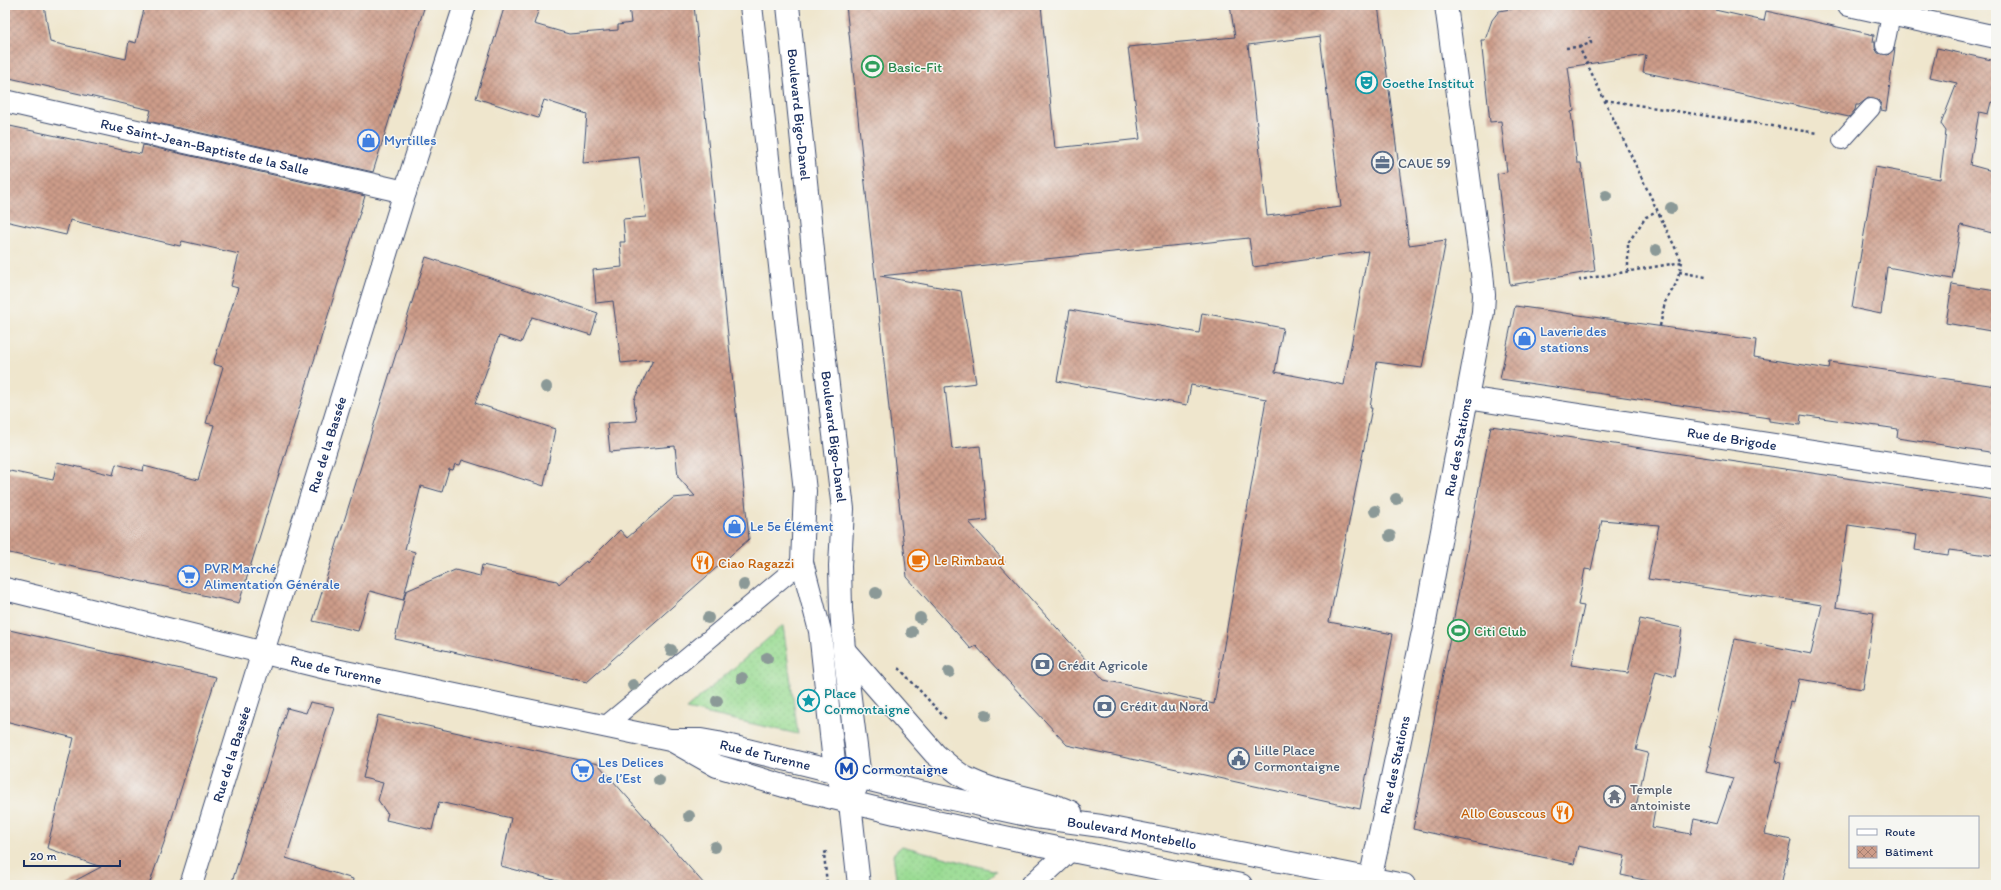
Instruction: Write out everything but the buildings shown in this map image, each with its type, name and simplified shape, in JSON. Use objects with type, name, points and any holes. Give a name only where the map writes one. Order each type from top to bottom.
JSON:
[{"type":"main road","name":"Rue de la Bassée","points":[[191,885],[405,192],[465,5]]},
{"type":"main road","points":[[751,5],[805,491],[802,562],[820,631],[835,772],[850,803],[859,885]]},
{"type":"main road","name":"Boulevard Bigo-Danel","points":[[788,5],[820,319],[843,509],[840,593],[844,650],[860,778],[850,803]]},
{"type":"main road","name":"Rue des Stations","points":[[1370,882],[1424,627],[1481,329],[1484,295],[1446,5]]},
{"type":"main road","points":[[1849,5],[1996,37]]},
{"type":"main road","name":"Rue Saint-Jean-Baptiste de la Salle","points":[[5,101],[405,192]]},
{"type":"main road","name":"Rue de Brigode","points":[[1467,398],[1996,480]]},
{"type":"main road","name":"Rue de Turenne","points":[[5,589],[326,668],[670,740],[701,740],[718,743],[860,778]]},
{"type":"main road","points":[[844,650],[935,754],[966,778],[985,786],[1065,810],[1101,826]]},
{"type":"main road","name":"Rue de Turenne","points":[[670,740],[704,759],[732,771],[850,803]]},
{"type":"main road","name":"Boulevard Montebello","points":[[860,778],[1036,817],[1101,826],[1370,882],[1404,885]]},
{"type":"main road","name":"Boulevard Montebello","points":[[850,803],[1241,885]]},
{"type":"main road","points":[[1032,885],[1070,850]]},
{"type":"lane","points":[[1885,45],[1891,14]]},
{"type":"lane","points":[[1842,140],[1871,108]]},
{"type":"lane","points":[[605,726],[802,562]]},
{"type":"path","points":[[1566,48],[1579,47],[1591,43],[1590,38]]},
{"type":"path","points":[[1579,47],[1682,262],[1676,284],[1665,302],[1660,326]]},
{"type":"path","points":[[1604,100],[1818,133]]},
{"type":"path","points":[[1628,272],[1628,242],[1646,217],[1657,212]]},
{"type":"path","points":[[1578,280],[1682,262]]},
{"type":"path","points":[[1679,272],[1706,277]]},
{"type":"path","points":[[899,667],[946,719]]},
{"type":"green space","points":[[783,625],[798,734],[686,709],[771,636]]},
{"type":"green space","points":[[902,846],[996,871],[979,885],[897,885],[893,854]]},
{"type":"place","name":"Basic-Fit","points":[[873,67]]},
{"type":"place","name":"Goethe Institut","points":[[1366,83]]},
{"type":"place","name":"Myrtilles","points":[[369,140]]},
{"type":"place","name":"CAUE 59","points":[[1382,163]]},
{"type":"place","name":"Laverie des stations","points":[[1525,339]]},
{"type":"place","name":"Le 5e Élément","points":[[734,526]]},
{"type":"place","name":"Le Rimbaud","points":[[918,560]]},
{"type":"place","name":"Ciao Ragazzi","points":[[702,563]]},
{"type":"place","name":"PVR Marché Alimentation Générale","points":[[188,576]]},
{"type":"place","name":"Citi Club","points":[[1459,631]]},
{"type":"place","name":"Crédit Agricole","points":[[1043,665]]},
{"type":"place","name":"Place Cormontaigne","points":[[808,701]]},
{"type":"place","name":"Crédit du Nord","points":[[1105,706]]},
{"type":"place","name":"Lille Place Cormontaigne","points":[[1238,758]]},
{"type":"place","name":"Cormontaigne","points":[[846,769]]},
{"type":"place","name":"Les Delices de l’Est","points":[[583,770]]},
{"type":"place","name":"Temple antoiniste","points":[[1614,797]]},
{"type":"place","name":"Allo Couscous","points":[[1562,813]]}]
